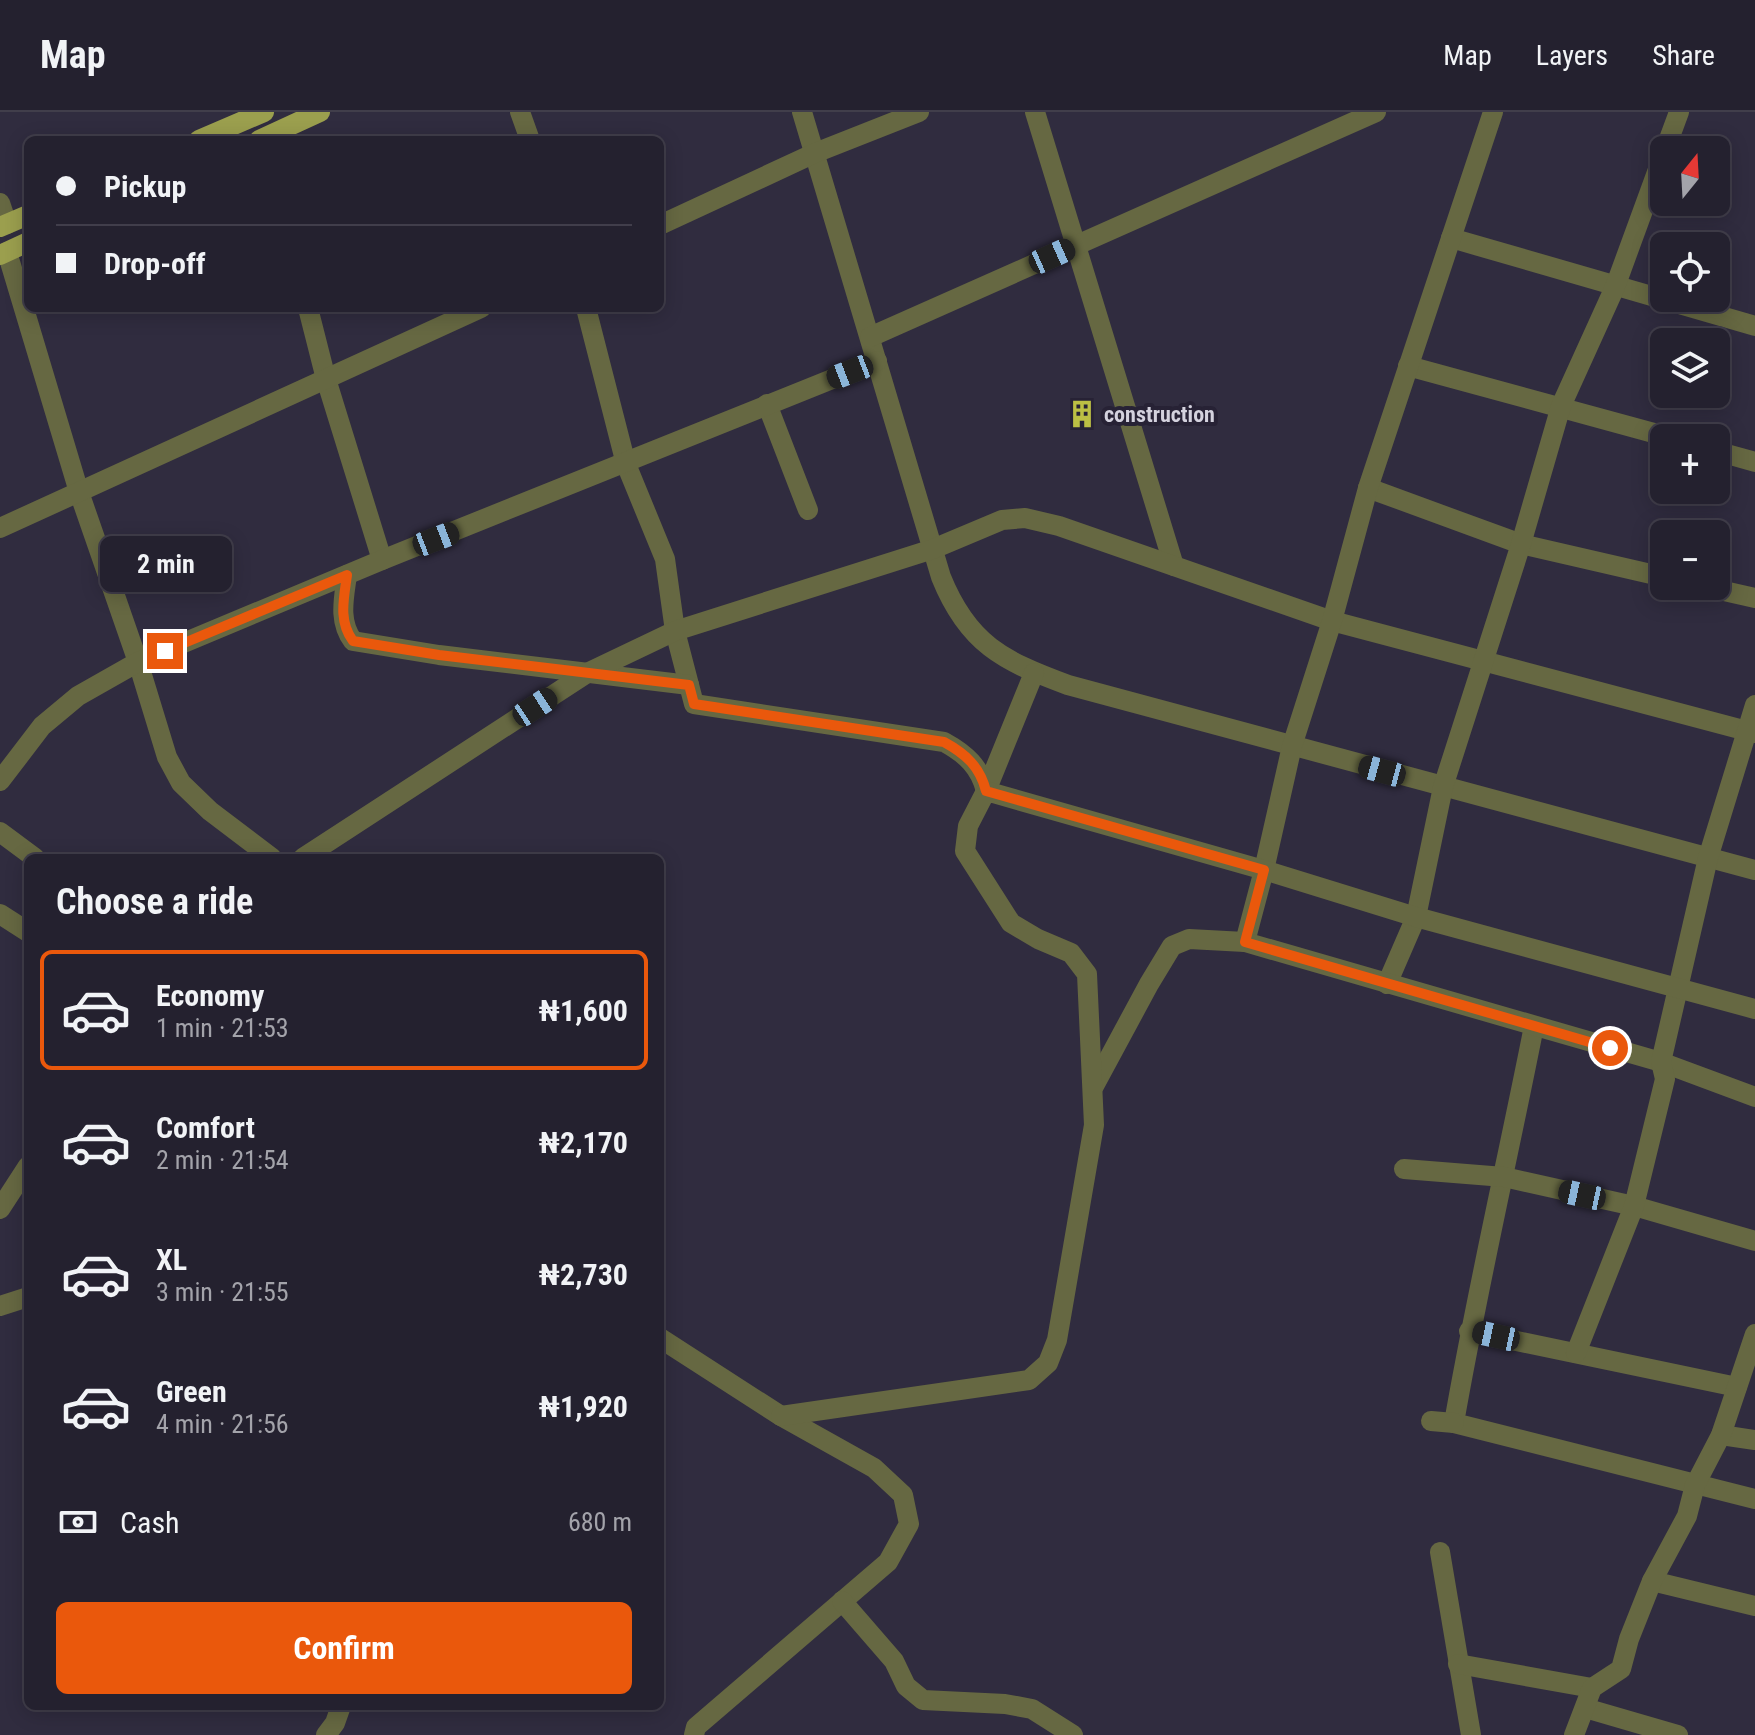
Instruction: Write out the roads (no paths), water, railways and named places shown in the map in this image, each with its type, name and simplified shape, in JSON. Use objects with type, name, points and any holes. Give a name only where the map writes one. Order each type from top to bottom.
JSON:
[{"type":"main road","points":[[208,136],[263,112]]},
{"type":"main road","points":[[269,136],[320,112]]},
{"type":"main road","points":[[3,226],[24,217]]},
{"type":"main road","points":[[3,253],[24,244]]},
{"type":"street","points":[[263,112],[263,136]]},
{"type":"street","points":[[520,112],[529,136]]},
{"type":"street","points":[[802,112],[952,605],[970,630],[996,653],[1034,673],[1068,685],[1755,870]]},
{"type":"street","points":[[664,223],[815,153],[919,112]]},
{"type":"street","points":[[1035,112],[1174,566]]},
{"type":"street","points":[[870,337],[1376,112]]},
{"type":"street","points":[[1245,942],[1292,746],[1332,621],[1368,488],[1493,112]]},
{"type":"street","points":[[1670,136],[1679,112]]},
{"type":"street","points":[[1387,984],[1416,917],[1443,787],[1521,544],[1561,406],[1615,287],[1650,190]]},
{"type":"street","points":[[0,203],[3,226]]},
{"type":"street","points":[[1451,238],[1755,326]]},
{"type":"street","points":[[3,253],[167,757],[181,783],[210,811],[267,854]]},
{"type":"street","points":[[309,312],[326,379],[382,560]]},
{"type":"street","points":[[0,528],[472,312]]},
{"type":"street","points":[[587,312],[626,464],[665,559],[675,631],[694,704],[944,742],[963,752],[982,775],[986,791]]},
{"type":"street","points":[[0,781],[42,726],[78,696],[138,662],[382,560],[877,361]]},
{"type":"street","points":[[1408,366],[1650,432]]},
{"type":"street","points":[[767,404],[808,510]]},
{"type":"street","points":[[1730,455],[1755,462]]},
{"type":"street","points":[[1368,488],[1521,544],[1650,574]]},
{"type":"street","points":[[309,854],[587,673],[675,631],[933,549],[1002,520],[1025,518],[1059,526],[1332,621],[1751,732]]},
{"type":"street","points":[[347,575],[342,611],[346,632],[353,641],[689,685]]},
{"type":"street","points":[[1730,592],[1755,598]]},
{"type":"street","points":[[781,1416],[1029,1380],[1048,1363],[1057,1340],[1094,1125],[1087,974],[1071,953],[1011,923],[965,851],[968,826],[986,791],[1034,673]]},
{"type":"street","points":[[1576,1353],[1634,1206],[1665,1079],[1661,1062],[1708,858],[1751,732],[1755,705]]},
{"type":"street","points":[[986,791],[1416,917],[1755,1009]]},
{"type":"street","points":[[0,832],[30,854]]},
{"type":"street","points":[[0,914],[24,929]]},
{"type":"street","points":[[1093,1088],[1172,946],[1189,939],[1245,942],[1661,1062],[1755,1097]]},
{"type":"street","points":[[1454,1423],[1469,1331],[1534,1026]]},
{"type":"street","points":[[1404,1169],[1504,1177],[1634,1206],[1755,1241]]},
{"type":"street","points":[[0,1209],[24,1172]]},
{"type":"street","points":[[0,1306],[24,1298]]},
{"type":"street","points":[[1469,1331],[1737,1387]]},
{"type":"street","points":[[1574,1735],[1592,1688],[1621,1669],[1629,1639],[1652,1581],[1687,1516],[1695,1485],[1721,1435],[1755,1335]]},
{"type":"street","points":[[664,1341],[781,1416],[874,1468],[903,1495],[909,1524],[888,1562],[696,1727],[694,1735]]},
{"type":"street","points":[[1431,1421],[1454,1423],[1755,1499]]},
{"type":"street","points":[[1721,1435],[1755,1440]]},
{"type":"street","points":[[1440,1552],[1471,1735]]},
{"type":"street","points":[[1652,1581],[1755,1606]]},
{"type":"street","points":[[842,1601],[894,1661],[906,1686],[923,1700],[1005,1704],[1032,1709],[1073,1735]]},
{"type":"street","points":[[1458,1664],[1592,1688]]},
{"type":"street","points":[[1585,1708],[1678,1735]]},
{"type":"place","name":"construction","points":[[1082,414]]}]
